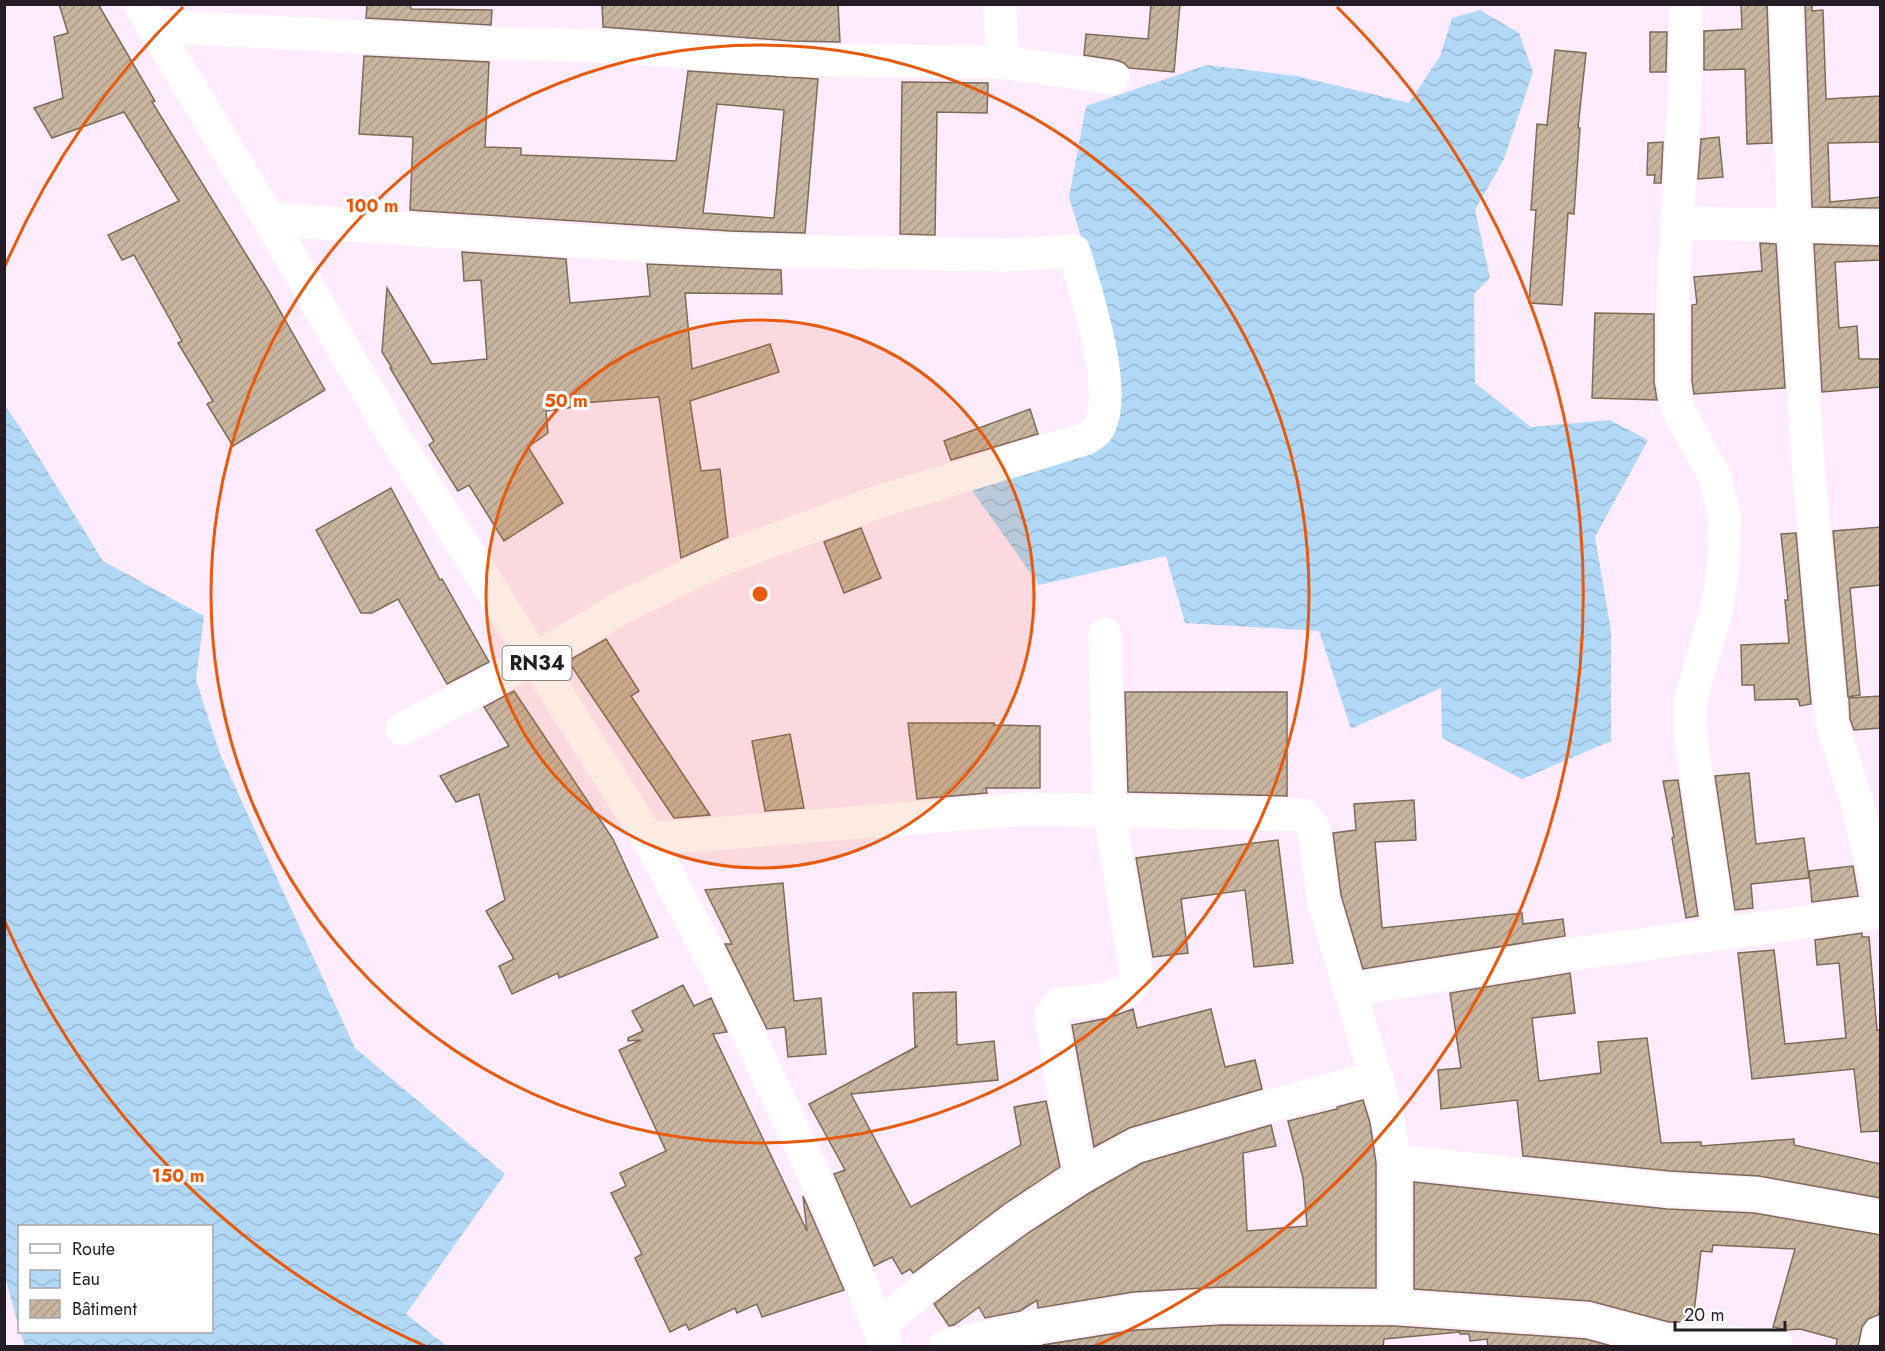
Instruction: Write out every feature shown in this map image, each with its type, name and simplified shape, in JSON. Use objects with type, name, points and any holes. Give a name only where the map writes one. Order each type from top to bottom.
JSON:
[{"type":"street","points":[[1000,4],[1002,62]]},
{"type":"street","points":[[1686,4],[1685,91],[1673,290],[1673,382],[1677,407],[1714,475],[1725,517],[1723,570],[1716,612],[1690,701],[1691,740],[1720,934]]},
{"type":"street","points":[[1786,4],[1794,226],[1808,465],[1832,723],[1857,803],[1881,895]]},
{"type":"street","points":[[147,15],[476,43],[608,46],[791,60],[1002,62],[1113,78]]},
{"type":"street","name":"RN34","points":[[147,15],[269,219],[392,433],[648,839],[731,996],[841,1233],[882,1336]]},
{"type":"street","points":[[269,219],[729,250],[1009,255],[1074,251],[1095,324],[1104,372],[1105,410],[1099,429],[1085,439],[881,501],[722,559],[619,609],[535,659],[402,729]]},
{"type":"street","points":[[1677,223],[1881,227]]},
{"type":"street","points":[[1082,1176],[1065,1100],[1052,1015],[1060,1004],[1102,1000],[1126,992],[1137,977],[1109,810],[1105,634]]},
{"type":"street","points":[[648,839],[1027,809],[1303,815],[1314,829],[1323,899],[1388,1119],[1395,1161],[1395,1307]]},
{"type":"street","points":[[1350,990],[1558,956],[1881,912]]},
{"type":"street","points":[[882,1336],[950,1267],[1017,1218],[1082,1176],[1135,1146],[1247,1112],[1377,1077]]},
{"type":"street","points":[[1395,1161],[1669,1191],[1756,1194],[1881,1217]]},
{"type":"street","points":[[945,1347],[1018,1330],[1134,1311],[1221,1306],[1395,1307],[1589,1320],[1666,1341],[1709,1341],[1777,1347]]},
{"type":"street","points":[[1876,1347],[1881,1333]]},
{"type":"water","points":[[1480,10],[1519,33],[1533,72],[1504,159],[1475,210],[1490,278],[1474,294],[1475,383],[1531,427],[1610,420],[1648,440],[1595,537],[1611,631],[1611,741],[1522,779],[1442,738],[1441,688],[1351,729],[1319,631],[1185,623],[1166,556],[1039,585],[971,489],[1112,433],[1089,264],[1069,197],[1086,106],[1207,65],[1297,76],[1409,103],[1440,56],[1452,18]]},
{"type":"water","points":[[5,406],[103,561],[204,616],[196,680],[220,754],[355,1048],[505,1174],[406,1314],[447,1346],[25,1346],[20,1333],[213,1333],[213,1225],[18,1225],[18,1324],[4,1273]]},
{"type":"building","points":[[59,4],[98,4],[155,101],[152,102],[268,290],[325,390],[233,446],[207,404],[213,401],[178,343],[182,341],[134,255],[122,260],[108,235],[179,201],[124,112],[52,138],[34,108],[63,98],[54,37],[68,33]]},
{"type":"building","points":[[367,4],[410,4],[411,9],[492,10],[491,25],[366,18]]},
{"type":"building","points":[[602,4],[838,4],[840,42],[792,41],[603,27]]},
{"type":"building","points":[[1151,4],[1180,4],[1174,72],[1129,68],[1116,60],[1084,55],[1086,34],[1148,39]]},
{"type":"building","points":[[1741,4],[1767,4],[1772,143],[1747,144],[1745,69],[1704,70],[1704,31],[1742,29]]},
{"type":"building","points":[[1805,4],[1812,4],[1812,11],[1823,10],[1826,99],[1880,96],[1881,142],[1828,143],[1830,202],[1881,197],[1881,208],[1812,207]]},
{"type":"building","points":[[1650,32],[1667,32],[1666,72],[1650,72]]},
{"type":"building","points":[[1555,50],[1586,53],[1578,128],[1580,128],[1574,214],[1568,213],[1562,305],[1529,303],[1536,210],[1531,210],[1537,124],[1547,125]]},
{"type":"building","points":[[364,56],[489,62],[485,147],[521,148],[521,155],[676,161],[688,71],[818,79],[805,233],[730,231],[410,210],[413,137],[359,134]],"holes":[[[717,104],[784,110],[774,218],[703,213]]]},
{"type":"building","points":[[902,82],[988,83],[987,113],[937,112],[935,235],[900,234]]},
{"type":"building","points":[[1719,137],[1723,177],[1698,179],[1701,139]]},
{"type":"building","points":[[1663,142],[1661,183],[1654,183],[1655,175],[1647,175],[1648,143]]},
{"type":"building","points":[[1760,243],[1776,244],[1785,388],[1694,394],[1692,305],[1697,304],[1694,277],[1762,271]]},
{"type":"building","points":[[1814,244],[1881,246],[1881,260],[1835,262],[1839,328],[1857,326],[1859,359],[1881,359],[1881,387],[1822,392]]},
{"type":"building","points":[[462,252],[566,259],[570,303],[650,296],[647,264],[781,270],[782,294],[685,293],[692,369],[770,344],[779,372],[690,401],[701,471],[720,469],[728,537],[681,558],[659,397],[582,403],[583,406],[546,411],[548,433],[528,447],[563,503],[504,541],[469,485],[458,491],[429,445],[434,441],[382,352],[387,288],[432,364],[487,359],[481,280],[464,281]]},
{"type":"building","points":[[1595,313],[1654,314],[1654,382],[1657,400],[1592,398]]},
{"type":"building","points":[[1030,409],[1038,434],[951,460],[944,441]]},
{"type":"building","points":[[391,488],[440,580],[442,579],[489,662],[447,684],[398,599],[372,613],[361,613],[316,530]]},
{"type":"building","points":[[1881,527],[1881,585],[1850,588],[1860,695],[1848,697],[1833,531]]},
{"type":"building","points":[[861,528],[881,578],[844,593],[824,542]]},
{"type":"building","points":[[1796,533],[1811,704],[1800,706],[1798,699],[1755,700],[1754,685],[1742,685],[1741,645],[1789,643],[1785,600],[1788,600],[1781,534]]},
{"type":"building","points":[[606,639],[639,691],[631,696],[710,815],[674,818],[568,661]]},
{"type":"building","points":[[514,691],[613,839],[658,937],[559,978],[558,973],[512,994],[499,966],[514,959],[486,911],[505,900],[479,794],[456,802],[440,776],[509,746],[484,707]]},
{"type":"building","points":[[1125,692],[1287,692],[1287,796],[1128,792]]},
{"type":"building","points":[[1881,696],[1881,728],[1854,730],[1850,719],[1849,698]]},
{"type":"building","points":[[908,723],[994,723],[994,725],[1040,726],[1040,788],[986,788],[987,793],[917,799]]},
{"type":"building","points":[[790,734],[804,808],[765,811],[752,741]]},
{"type":"building","points":[[1749,773],[1756,844],[1804,838],[1809,878],[1751,884],[1753,908],[1735,910],[1715,776]]},
{"type":"building","points":[[1678,780],[1698,916],[1686,918],[1663,781]]},
{"type":"building","points":[[1414,800],[1416,840],[1375,842],[1382,928],[1522,913],[1523,924],[1563,919],[1565,936],[1363,969],[1341,895],[1333,833],[1356,830],[1354,804]]},
{"type":"building","points":[[1278,840],[1293,963],[1254,967],[1245,890],[1181,899],[1188,953],[1153,957],[1136,858]]},
{"type":"building","points":[[1853,866],[1858,896],[1812,902],[1809,871]]},
{"type":"building","points":[[783,883],[794,1001],[821,998],[826,1054],[788,1057],[785,1027],[767,1029],[725,944],[732,944],[705,890]]},
{"type":"building","points":[[1862,933],[1862,937],[1869,937],[1877,1030],[1881,1030],[1881,1131],[1861,1132],[1854,1069],[1752,1079],[1738,953],[1774,950],[1785,1044],[1846,1038],[1839,963],[1817,965],[1815,940]]},
{"type":"building","points":[[1570,973],[1575,1013],[1532,1018],[1539,1081],[1601,1073],[1598,1042],[1647,1038],[1661,1143],[1701,1142],[1701,1146],[1794,1139],[1794,1145],[1881,1164],[1881,1198],[1759,1176],[1670,1171],[1523,1156],[1517,1100],[1441,1109],[1438,1070],[1461,1068],[1450,993]]},
{"type":"building","points":[[683,985],[694,1006],[711,998],[727,1032],[713,1034],[807,1231],[803,1196],[844,1290],[762,1317],[757,1304],[737,1313],[735,1308],[689,1330],[686,1324],[670,1332],[635,1258],[642,1254],[611,1193],[626,1186],[620,1173],[666,1151],[619,1050],[641,1040],[628,1041],[628,1038],[643,1031],[632,1011]]},
{"type":"building","points":[[956,992],[957,1045],[994,1041],[998,1080],[851,1094],[911,1207],[1021,1145],[1014,1107],[1046,1101],[1060,1167],[1006,1203],[913,1273],[910,1269],[902,1274],[892,1257],[874,1266],[834,1174],[845,1170],[809,1104],[918,1046],[915,1046],[913,993]]},
{"type":"building","points":[[1133,1009],[1137,1028],[1211,1009],[1225,1067],[1255,1060],[1262,1089],[1129,1128],[1094,1147],[1072,1025],[1108,1018]]},
{"type":"building","points":[[1363,1100],[1370,1123],[1376,1163],[1376,1288],[1221,1287],[1133,1292],[1038,1308],[1037,1300],[1020,1311],[985,1318],[979,1307],[954,1325],[949,1326],[934,1304],[1028,1233],[1091,1192],[1142,1163],[1271,1125],[1276,1146],[1243,1153],[1247,1231],[1307,1226],[1303,1178],[1288,1121]]},
{"type":"building","points":[[1414,1182],[1667,1209],[1754,1213],[1881,1235],[1881,1306],[1878,1315],[1868,1319],[1862,1327],[1858,1347],[1836,1347],[1837,1339],[1800,1329],[1787,1330],[1773,1327],[1795,1249],[1713,1245],[1712,1252],[1701,1251],[1693,1322],[1669,1322],[1590,1301],[1414,1289]]},
{"type":"building","points":[[1222,1325],[1394,1326],[1586,1339],[1615,1347],[1488,1347],[1487,1339],[1470,1341],[1469,1334],[1460,1334],[1460,1332],[1384,1339],[1383,1347],[1043,1347],[1043,1345],[1136,1330]]}]
